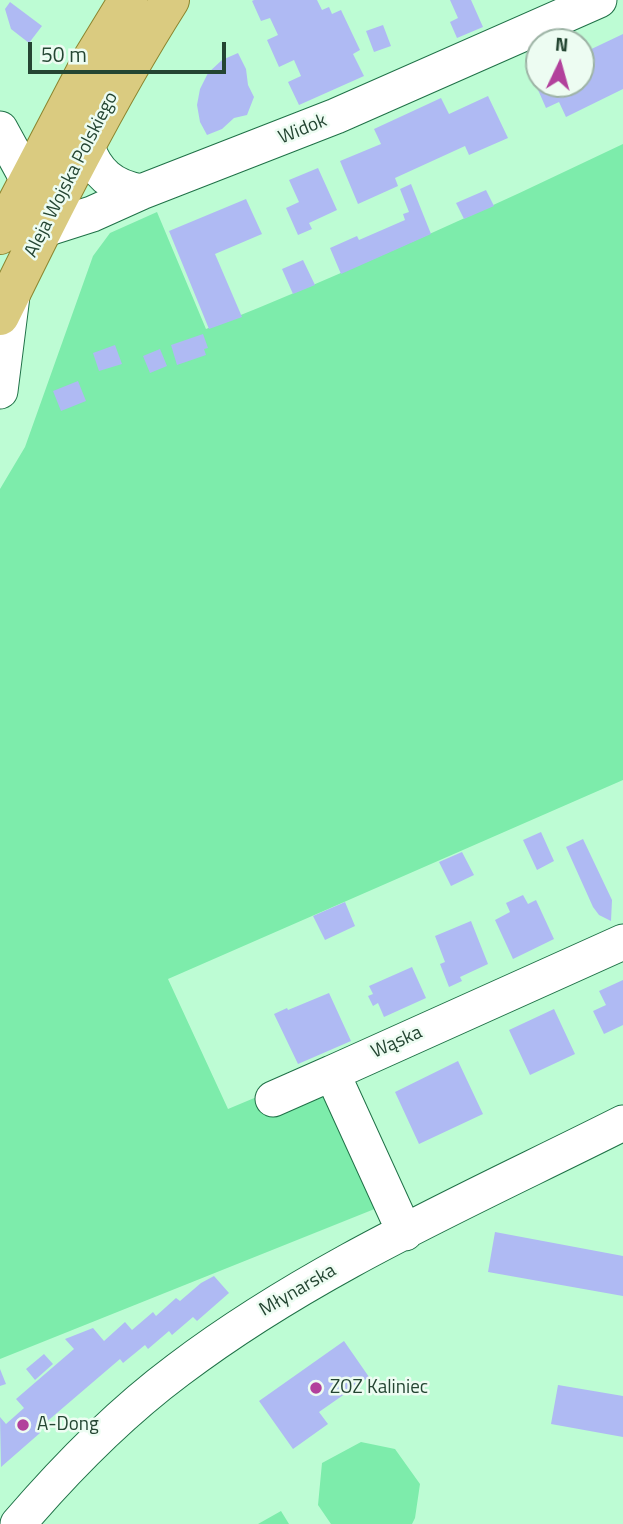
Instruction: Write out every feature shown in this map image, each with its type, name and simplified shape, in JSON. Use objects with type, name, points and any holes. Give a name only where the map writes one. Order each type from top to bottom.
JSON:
[{"type":"main road","name":"Aleja Wojska Polskiego","points":[[0,235],[92,60],[128,0]]},
{"type":"main road","name":"Aleja Wojska Polskiego","points":[[7,302],[121,80],[170,0]]},
{"type":"street","name":"Widok","points":[[0,244],[92,214],[141,192],[336,116],[599,0]]},
{"type":"street","points":[[0,129],[28,180]]},
{"type":"street","points":[[86,145],[106,179],[117,186],[141,192]]},
{"type":"street","points":[[0,391],[7,302]]},
{"type":"street","name":"Wąska","points":[[273,1098],[623,942]]},
{"type":"street","points":[[331,1073],[405,1233]]},
{"type":"street","name":"Młynarska","points":[[18,1524],[103,1434],[177,1371],[224,1337],[305,1286],[623,1123]]},
{"type":"green space","points":[[623,144],[623,780],[168,979],[228,1109],[271,1091],[321,1087],[377,1208],[0,1359],[0,489],[25,447],[93,256],[110,233],[157,212],[206,329],[416,240]]},
{"type":"green space","points":[[361,1442],[395,1449],[420,1484],[412,1524],[331,1524],[318,1505],[322,1463]]},
{"type":"green space","points":[[281,1511],[289,1524],[258,1524]]},
{"type":"building","points":[[317,0],[322,10],[329,7],[332,14],[341,10],[360,50],[353,54],[364,76],[299,105],[288,82],[301,76],[294,60],[279,67],[267,40],[278,35],[270,18],[261,21],[252,1]]},
{"type":"building","points":[[450,0],[471,0],[483,27],[457,38],[450,22],[458,18]]},
{"type":"building","points":[[10,2],[42,26],[29,43],[11,29],[5,9]]},
{"type":"building","points":[[383,25],[391,46],[374,52],[366,31]]},
{"type":"building","points":[[623,34],[623,89],[566,117],[559,102],[546,108],[542,98],[595,98],[595,47]]},
{"type":"building","points":[[238,53],[254,97],[247,115],[234,118],[222,129],[207,135],[200,122],[197,105],[200,89],[208,73],[222,60]]},
{"type":"building","points":[[488,96],[508,138],[469,155],[465,146],[395,178],[398,186],[358,204],[340,161],[381,144],[374,129],[441,98],[449,114]]},
{"type":"building","points":[[318,168],[337,210],[309,223],[312,229],[298,235],[286,208],[299,202],[289,180]]},
{"type":"building","points":[[411,184],[431,234],[341,274],[330,248],[357,236],[359,240],[405,220],[403,214],[409,212],[400,189]]},
{"type":"building","points":[[486,190],[494,206],[464,219],[456,203]]},
{"type":"building","points":[[246,199],[262,234],[215,254],[242,317],[209,329],[169,231]]},
{"type":"building","points":[[303,260],[315,285],[293,294],[282,269]]},
{"type":"building","points":[[203,334],[208,348],[204,349],[206,355],[177,365],[171,345]]},
{"type":"building","points":[[115,345],[122,364],[99,371],[93,353]]},
{"type":"building","points":[[160,349],[167,366],[150,373],[143,356]]},
{"type":"building","points":[[78,381],[86,401],[61,411],[53,391]]},
{"type":"building","points":[[541,832],[554,861],[537,870],[523,840]]},
{"type":"building","points":[[583,839],[612,900],[611,921],[599,915],[593,907],[566,847]]},
{"type":"building","points":[[462,852],[474,875],[451,886],[439,862]]},
{"type":"building","points":[[523,895],[528,904],[536,900],[554,939],[513,959],[495,920],[510,912],[506,903]]},
{"type":"building","points":[[345,902],[355,926],[325,940],[313,916]]},
{"type":"building","points":[[471,921],[488,964],[460,977],[462,981],[449,987],[440,964],[445,962],[435,936]]},
{"type":"building","points":[[412,967],[426,998],[384,1017],[378,1003],[373,1006],[368,996],[373,994],[369,986]]},
{"type":"building","points":[[623,980],[623,1025],[604,1034],[593,1011],[606,1005],[599,991]]},
{"type":"building","points":[[329,993],[351,1041],[298,1064],[274,1014]]},
{"type":"building","points":[[554,1009],[575,1054],[530,1075],[509,1030]]},
{"type":"building","points":[[458,1061],[483,1114],[419,1144],[395,1092]]},
{"type":"building","points":[[495,1232],[623,1256],[623,1296],[488,1272]]},
{"type":"building","points":[[214,1276],[229,1293],[197,1321],[193,1317],[172,1335],[169,1331],[148,1349],[145,1345],[123,1363],[120,1359],[37,1430],[40,1433],[1,1467],[0,1417],[6,1424],[24,1408],[16,1399],[74,1349],[65,1339],[93,1328],[104,1341],[125,1322],[132,1330],[153,1312],[156,1316],[176,1298],[180,1301]]},
{"type":"building","name":"ZOZ Kaliniec","points":[[344,1341],[369,1377],[319,1412],[328,1424],[293,1449],[259,1401]]},
{"type":"building","points":[[44,1354],[53,1364],[35,1380],[26,1369]]},
{"type":"building","points":[[0,1369],[6,1384],[0,1386]]},
{"type":"building","points":[[558,1385],[623,1396],[623,1437],[551,1424]]},
{"type":"place","name":"ZOZ Kaliniec","points":[[316,1388]]},
{"type":"place","name":"A-Dong","points":[[23,1425]]}]
